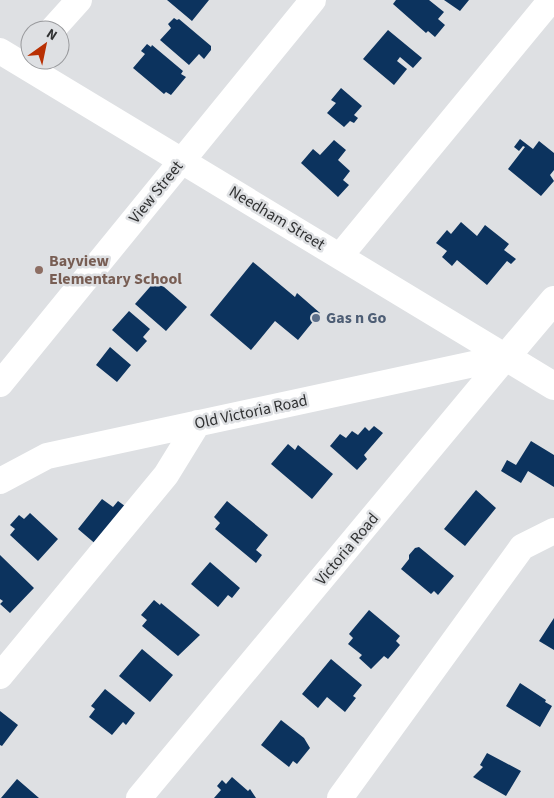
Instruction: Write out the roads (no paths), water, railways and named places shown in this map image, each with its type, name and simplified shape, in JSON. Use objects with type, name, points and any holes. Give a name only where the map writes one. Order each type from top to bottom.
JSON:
[{"type":"main road","name":"Victoria Road","points":[[506,357],[554,300]]},
{"type":"main road","name":"Needham Street","points":[[506,357],[554,386]]},
{"type":"street","points":[[61,20],[79,0]]},
{"type":"street","name":"View Street","points":[[0,384],[312,0]]},
{"type":"street","points":[[340,256],[551,0]]},
{"type":"street","name":"Needham Street","points":[[17,57],[181,161],[506,357]]},
{"type":"street","name":"Old Victoria Road","points":[[0,481],[47,456],[506,357]]},
{"type":"street","name":"Victoria Road","points":[[139,798],[506,357]]},
{"type":"street","points":[[0,676],[166,475],[198,423]]},
{"type":"street","points":[[340,798],[522,547],[554,531]]},
{"type":"place","name":"Bayview Elementary School","points":[[39,270]]},
{"type":"place","name":"Gas n Go","points":[[316,318]]}]
